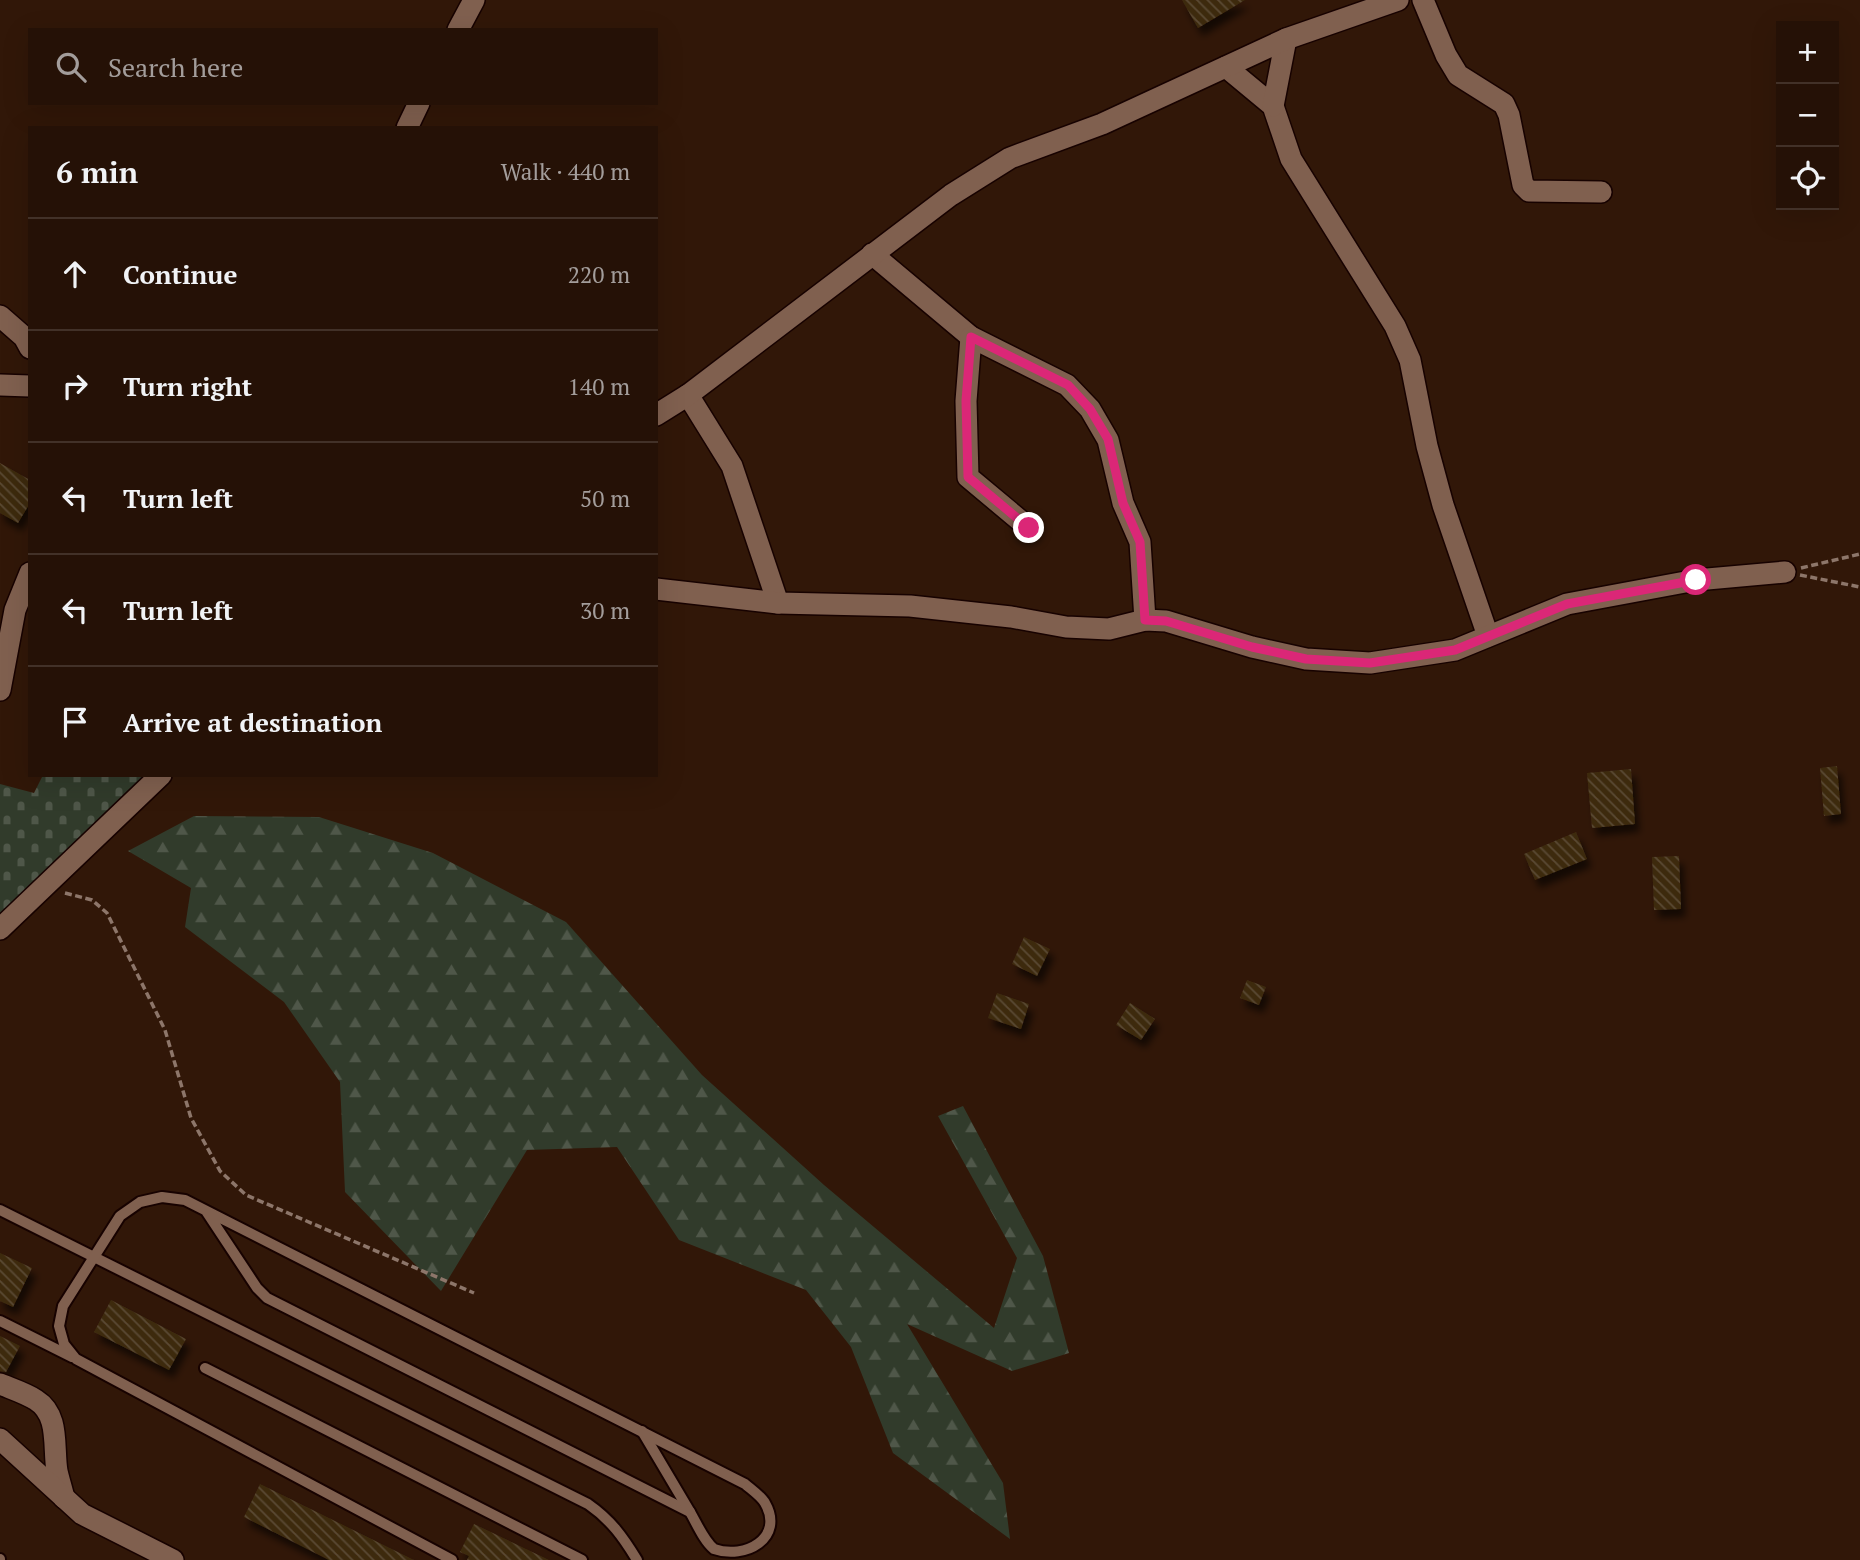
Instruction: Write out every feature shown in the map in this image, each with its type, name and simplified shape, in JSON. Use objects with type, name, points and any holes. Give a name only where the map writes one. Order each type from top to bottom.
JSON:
[{"type":"street","points":[[459,28],[474,0]]},
{"type":"street","points":[[658,414],[688,395],[951,195],[1010,158],[1102,124],[1286,39],[1398,0]]},
{"type":"street","points":[[1423,0],[1446,55],[1458,75],[1504,104],[1509,115],[1523,185],[1530,191],[1601,192]]},
{"type":"street","points":[[1286,39],[1273,106],[1290,159],[1395,326],[1410,360],[1427,446],[1443,505],[1488,636]]},
{"type":"street","points":[[1226,67],[1273,106]]},
{"type":"street","points":[[408,126],[418,105]]},
{"type":"street","points":[[872,254],[971,337],[1068,385],[1090,409],[1108,439],[1123,503],[1140,542],[1145,620]]},
{"type":"street","points":[[0,316],[24,337],[28,344]]},
{"type":"street","points":[[971,337],[966,401],[968,477],[1029,528]]},
{"type":"street","points":[[0,385],[28,386]]},
{"type":"street","points":[[688,395],[732,466],[778,603]]},
{"type":"street","points":[[658,589],[778,603],[910,606],[1011,617],[1066,627],[1109,629],[1145,620],[1166,621],[1252,647],[1306,659],[1370,663],[1455,650],[1567,604],[1696,580],[1785,572]]},
{"type":"street","points":[[0,690],[28,582]]},
{"type":"street","points":[[0,929],[159,777]]},
{"type":"street","points":[[0,1384],[34,1398],[49,1416],[54,1428],[57,1470],[64,1498]]},
{"type":"street","points":[[0,1439],[82,1514],[173,1560]]},
{"type":"lane","points":[[76,1359],[64,1344],[59,1326],[63,1306],[120,1216],[140,1202],[162,1197],[185,1200],[642,1431],[745,1484],[764,1500],[772,1517],[770,1536],[763,1546],[747,1556],[729,1556],[715,1550],[642,1431]]},
{"type":"lane","points":[[0,1210],[588,1504],[614,1525],[636,1560]]},
{"type":"lane","points":[[206,1211],[257,1288],[267,1298],[690,1512]]},
{"type":"lane","points":[[0,1321],[452,1560]]},
{"type":"lane","points":[[205,1368],[582,1560]]},
{"type":"path","points":[[1785,572],[1860,554]]},
{"type":"path","points":[[1785,572],[1860,587]]},
{"type":"path","points":[[62,892],[92,900],[107,913],[165,1030],[191,1118],[220,1171],[246,1195],[474,1293]]},
{"type":"green space","points":[[42,777],[159,777],[0,929],[0,784],[34,793]]},
{"type":"green space","points":[[194,816],[319,817],[433,853],[566,922],[702,1075],[824,1185],[994,1328],[1017,1258],[938,1116],[963,1106],[1043,1256],[1069,1353],[1012,1371],[907,1324],[1003,1483],[1010,1539],[893,1453],[851,1347],[806,1290],[679,1240],[617,1147],[527,1150],[441,1291],[345,1192],[340,1082],[284,1002],[185,927],[191,888],[128,851]]},
{"type":"building","points":[[1182,0],[1245,0],[1198,28]]},
{"type":"building","points":[[0,463],[28,479],[28,506],[18,523],[0,513]]},
{"type":"building","points":[[1837,766],[1841,814],[1824,816],[1820,768]]},
{"type":"building","points":[[1631,769],[1635,824],[1592,828],[1587,773]]},
{"type":"building","points":[[1576,832],[1587,859],[1535,880],[1524,854]]},
{"type":"building","points":[[1679,856],[1681,909],[1654,910],[1652,857]]},
{"type":"building","points":[[1024,937],[1050,949],[1037,976],[1012,964]]},
{"type":"building","points":[[1247,980],[1266,987],[1259,1005],[1240,998]]},
{"type":"building","points":[[997,993],[1029,1004],[1021,1029],[988,1018]]},
{"type":"building","points":[[1130,1003],[1155,1019],[1141,1040],[1116,1025]]},
{"type":"building","points":[[0,1253],[32,1268],[13,1307],[0,1301]]},
{"type":"building","points":[[111,1300],[186,1339],[169,1370],[94,1332]]},
{"type":"building","points":[[0,1336],[20,1346],[6,1372],[0,1371]]},
{"type":"building","points":[[260,1484],[414,1560],[329,1560],[244,1517]]},
{"type":"building","points":[[474,1524],[549,1560],[467,1560],[469,1556],[460,1552]]},
{"type":"route","points":[[1029,528],[968,477],[966,401],[971,337],[1068,385],[1090,409],[1108,439],[1123,503],[1140,542],[1145,620],[1166,621],[1252,647],[1306,659],[1370,663],[1455,650],[1567,604],[1696,580]]}]
